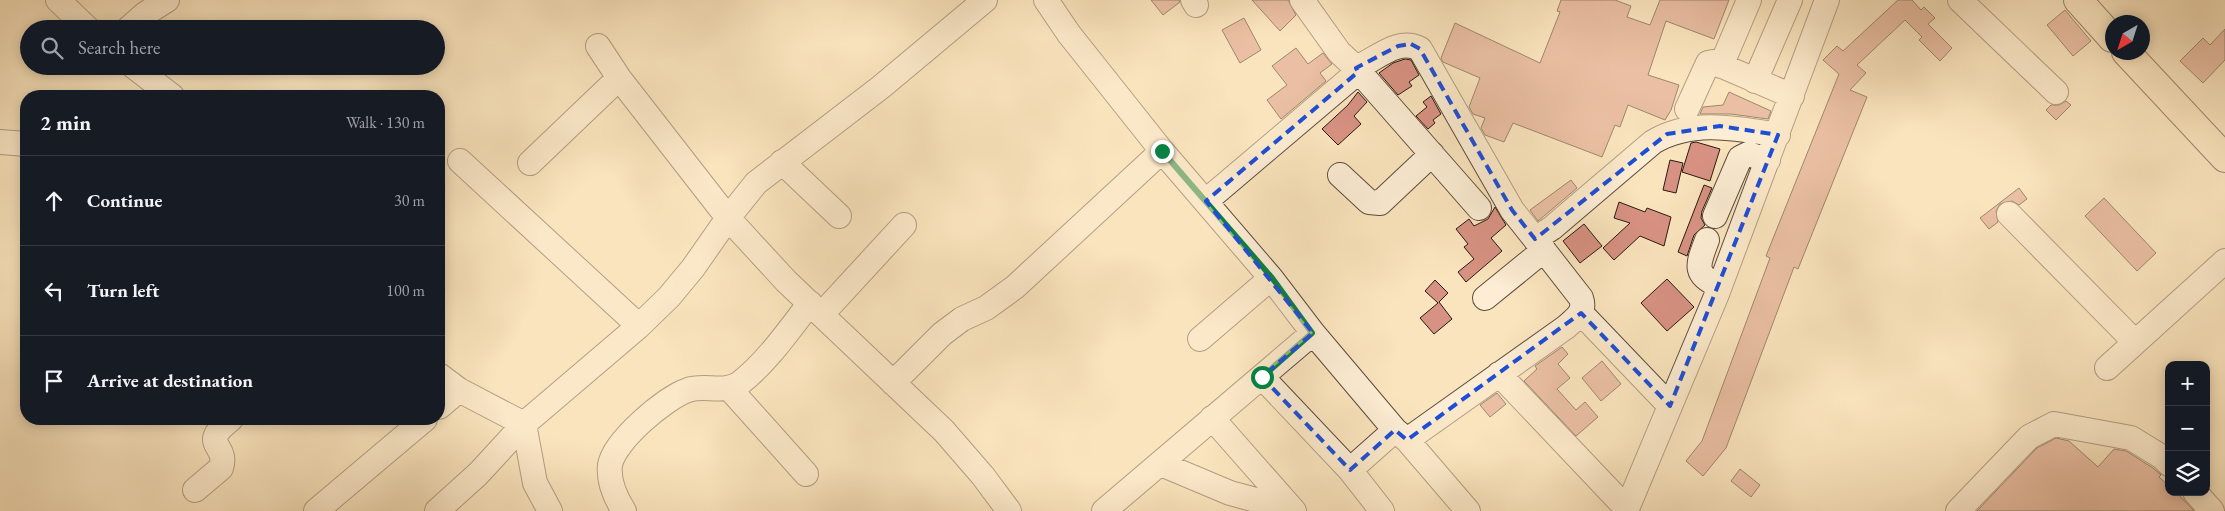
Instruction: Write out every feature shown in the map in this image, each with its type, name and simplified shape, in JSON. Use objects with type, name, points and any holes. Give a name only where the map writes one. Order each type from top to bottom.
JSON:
[{"type":"main road","points":[[2078,0],[2105,30]]},
{"type":"main road","points":[[2133,60],[2225,158]]},
{"type":"street","points":[[58,0],[79,20]]},
{"type":"street","points":[[138,20],[167,0]]},
{"type":"street","points":[[1046,0],[1069,34],[1162,151],[1272,278],[1312,333],[1468,511]]},
{"type":"street","points":[[1302,0],[1339,52],[1479,208]]},
{"type":"street","points":[[1721,66],[1748,0]]},
{"type":"street","points":[[1756,81],[1790,0]]},
{"type":"street","points":[[1499,374],[1626,510],[1720,286],[1827,0]]},
{"type":"street","points":[[1960,0],[2056,92]]},
{"type":"street","points":[[437,511],[478,474],[524,424],[639,326],[669,297],[756,183],[881,87],[971,4]]},
{"type":"street","points":[[1206,201],[1357,70],[1398,46],[1411,44],[1420,49],[1507,201],[1581,298],[1583,304],[1581,313],[1566,327],[1499,374],[1401,435],[1350,470]]},
{"type":"street","points":[[598,46],[619,78],[728,218],[786,281],[964,452],[1009,511]]},
{"type":"street","points":[[1687,109],[1708,63],[1721,66],[1792,96]]},
{"type":"street","points":[[145,75],[164,90]]},
{"type":"street","points":[[530,164],[619,78]]},
{"type":"street","points":[[1485,298],[1539,244],[1552,228],[1653,142],[1667,134],[1686,129],[1720,126],[1778,135]]},
{"type":"street","points":[[0,142],[20,144]]},
{"type":"street","points":[[893,383],[942,334],[962,319],[986,308],[1014,287],[1162,151]]},
{"type":"street","points":[[1340,175],[1369,202],[1380,203],[1432,154]]},
{"type":"street","points":[[1715,216],[1740,158],[1748,154],[1768,160]]},
{"type":"street","points":[[460,161],[639,326]]},
{"type":"street","points":[[782,162],[839,216]]},
{"type":"street","points":[[2009,214],[2135,342]]},
{"type":"street","points":[[624,511],[614,495],[610,476],[613,455],[619,446],[653,412],[680,393],[690,389],[729,388],[739,384],[904,225]]},
{"type":"street","points":[[1707,240],[1698,263],[1701,275],[1707,281],[1720,286]]},
{"type":"street","points":[[2107,368],[2225,261]]},
{"type":"street","points":[[1200,339],[1272,278]]},
{"type":"street","points":[[1581,313],[1670,406]]},
{"type":"street","points":[[1104,511],[1312,333]]},
{"type":"street","points":[[1262,377],[1350,470],[1382,511]]},
{"type":"street","points":[[445,380],[459,390],[524,424]]},
{"type":"street","points":[[729,388],[806,474]]},
{"type":"street","points":[[445,402],[459,390]]},
{"type":"street","points":[[1212,418],[1293,510]]},
{"type":"street","points":[[524,424],[535,483],[550,511]]},
{"type":"street","points":[[1958,511],[2028,437],[2054,424],[2131,438],[2165,460]]},
{"type":"street","points":[[195,490],[221,468],[223,457],[214,442],[215,435],[225,425]]},
{"type":"street","points":[[316,511],[418,425]]},
{"type":"street","points":[[1161,464],[1230,493],[1293,510]]},
{"type":"street","points":[[2199,496],[2212,511]]},
{"type":"highlighted area","points":[[1411,44],[1420,49],[1512,210],[1535,239],[1667,134],[1720,126],[1778,135],[1670,406],[1581,313],[1407,440],[1395,430],[1350,470],[1262,377],[1313,333],[1206,201],[1358,72],[1356,68],[1398,46]]},
{"type":"building","points":[[1151,0],[1179,0],[1180,2],[1163,15]]},
{"type":"building","points":[[1252,0],[1288,0],[1296,15],[1280,31]]},
{"type":"building","points":[[1561,0],[1615,0],[1631,6],[1627,17],[1650,25],[1660,0],[1729,0],[1714,39],[1666,21],[1648,75],[1679,85],[1671,110],[1665,120],[1628,105],[1620,127],[1615,125],[1602,157],[1513,123],[1504,142],[1485,135],[1481,128],[1485,118],[1473,114],[1469,107],[1480,78],[1443,62],[1441,58],[1455,23],[1540,63],[1560,12],[1557,11]]},
{"type":"building","points":[[1898,0],[1912,0],[1921,10],[1924,7],[1935,18],[1928,24],[1952,48],[1940,61],[1919,40],[1922,37],[1905,20],[1857,65],[1866,73],[1850,90],[1867,97],[1798,269],[1794,267],[1726,448],[1703,476],[1686,461],[1702,441],[1770,258],[1766,256],[1839,74],[1823,60],[1837,46],[1843,51]]},
{"type":"building","points":[[2065,10],[2091,41],[2073,56],[2047,25]]},
{"type":"building","points":[[1244,18],[1261,50],[1240,63],[1222,30]]},
{"type":"building","points":[[2225,29],[2225,60],[2203,83],[2180,61],[2203,38],[2210,45]]},
{"type":"building","points":[[1296,48],[1308,64],[1323,53],[1332,64],[1320,73],[1326,81],[1281,119],[1267,100],[1287,85],[1272,66]]},
{"type":"building","points":[[1405,59],[1411,60],[1419,75],[1409,82],[1412,86],[1398,95],[1379,73],[1393,63]]},
{"type":"building","points":[[1358,92],[1367,102],[1354,116],[1361,124],[1338,145],[1322,129],[1348,105]]},
{"type":"building","points":[[1729,92],[1771,111],[1768,119],[1731,114],[1700,114],[1703,107],[1723,105]]},
{"type":"building","points":[[1431,96],[1441,114],[1433,120],[1435,123],[1428,129],[1416,116],[1427,107],[1423,102]]},
{"type":"building","points":[[2066,101],[2071,105],[2056,120],[2046,110],[2051,105],[2059,105]]},
{"type":"building","points":[[1696,142],[1720,149],[1710,181],[1682,172],[1691,143]]},
{"type":"building","points":[[1670,160],[1683,163],[1676,193],[1663,190]]},
{"type":"building","points":[[1571,180],[1577,188],[1538,221],[1530,210]]},
{"type":"building","points":[[1704,185],[1712,188],[1702,211],[1701,218],[1705,225],[1694,235],[1687,256],[1678,252]]},
{"type":"building","points":[[2019,188],[2027,199],[2019,205],[2012,201],[2000,204],[1996,211],[1998,222],[1989,229],[1980,218]]},
{"type":"building","points":[[2104,198],[2156,253],[2137,271],[2085,216]]},
{"type":"building","points":[[1619,202],[1645,212],[1647,208],[1671,217],[1664,246],[1640,236],[1614,260],[1603,248],[1630,223],[1614,218]]},
{"type":"building","points":[[1495,207],[1506,225],[1491,238],[1502,251],[1466,282],[1458,272],[1474,259],[1464,247],[1468,244],[1456,229],[1469,219],[1474,226],[1488,219]]},
{"type":"building","points":[[1584,224],[1602,246],[1580,263],[1563,241]]},
{"type":"building","points":[[1667,279],[1694,307],[1667,331],[1641,303]]},
{"type":"building","points":[[1435,280],[1448,293],[1439,302],[1452,319],[1434,334],[1420,318],[1438,303],[1425,291]]},
{"type":"building","points":[[1562,347],[1568,354],[1558,364],[1570,378],[1557,389],[1576,410],[1585,402],[1598,417],[1576,436],[1524,381],[1537,369],[1535,366]]},
{"type":"building","points":[[1602,361],[1621,384],[1601,401],[1582,378]]},
{"type":"building","points":[[1497,393],[1506,404],[1490,417],[1480,405]]},
{"type":"building","points":[[2056,438],[2069,441],[2098,467],[2114,449],[2126,451],[2161,475],[2159,477],[2165,482],[2165,496],[2180,496],[2194,511],[1977,511],[2037,448]]},
{"type":"building","points":[[1740,469],[1760,485],[1751,497],[1731,481]]},
{"type":"route","points":[[1162,151],[1272,278],[1312,333],[1262,377]]}]
